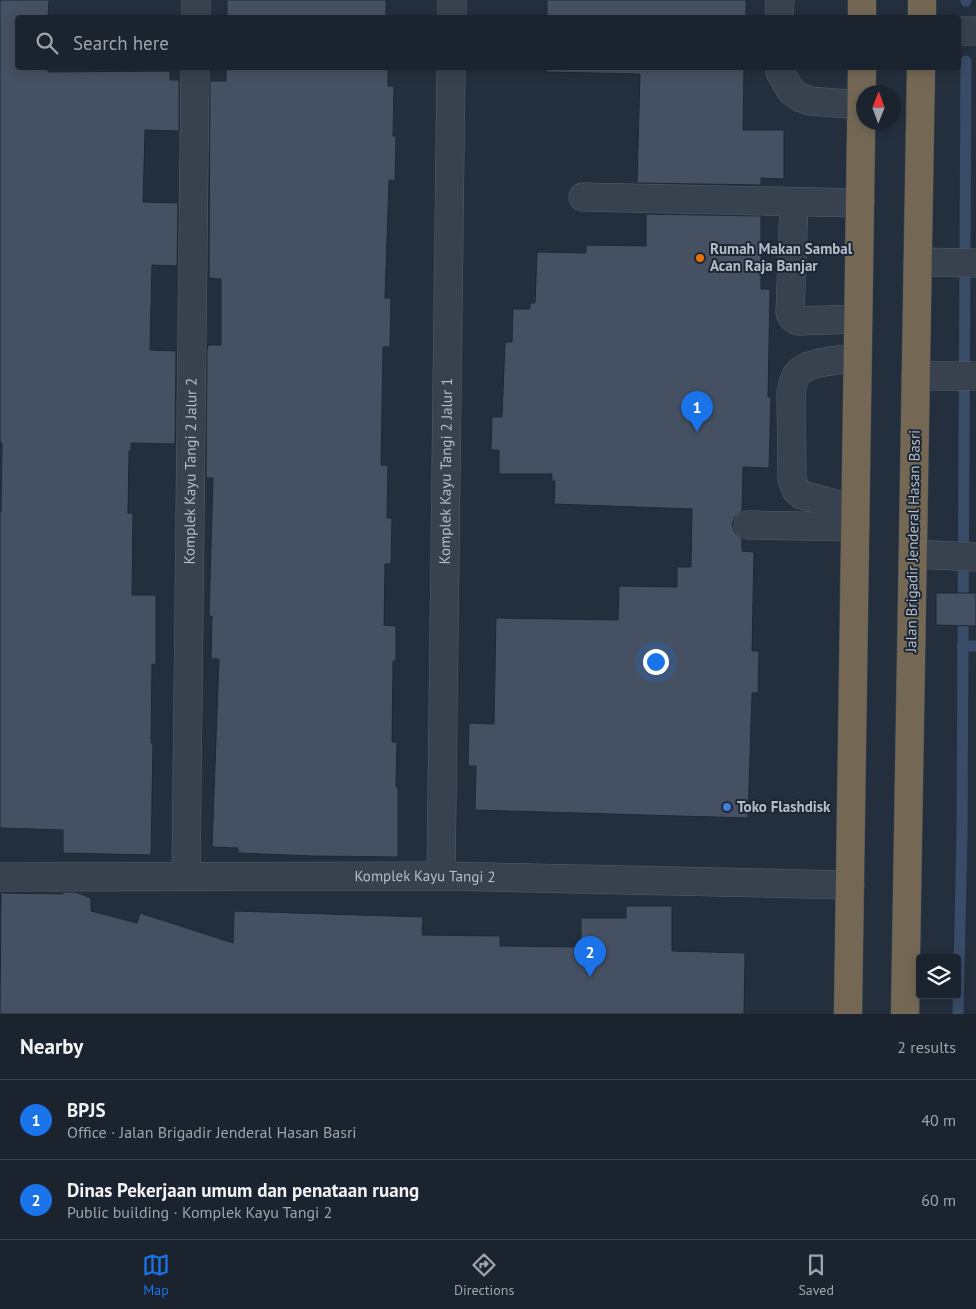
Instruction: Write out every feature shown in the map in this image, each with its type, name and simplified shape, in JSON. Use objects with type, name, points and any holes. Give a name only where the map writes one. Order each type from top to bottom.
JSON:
[{"type":"highway","points":[[862,0],[862,15]]},
{"type":"highway","points":[[922,0],[922,15]]},
{"type":"highway","points":[[862,70],[862,85]]},
{"type":"highway","name":"Jalan Brigadir Jenderal Hasan Basri","points":[[905,1014],[920,70]]},
{"type":"highway","points":[[848,1014],[861,130]]},
{"type":"street","points":[[196,0],[196,15]]},
{"type":"street","points":[[452,0],[452,15]]},
{"type":"street","points":[[779,15],[780,0]]},
{"type":"street","points":[[961,31],[976,31]]},
{"type":"street","name":"Komplek Kayu Tangi 2 Jalur 2","points":[[186,875],[195,70]]},
{"type":"street","name":"Komplek Kayu Tangi 2 Jalur 1","points":[[441,876],[451,70]]},
{"type":"street","points":[[780,70],[791,91],[799,97],[810,101],[856,105]]},
{"type":"street","points":[[583,197],[860,203]]},
{"type":"street","points":[[794,202],[790,313],[798,321],[858,319]]},
{"type":"street","points":[[918,262],[969,263]]},
{"type":"street","points":[[855,518],[802,495],[796,490],[792,480],[791,392],[797,374],[806,366],[857,358]]},
{"type":"street","points":[[916,376],[964,377]]},
{"type":"street","points":[[748,525],[855,518]]},
{"type":"street","points":[[913,554],[976,557]]},
{"type":"street","name":"Komplek Kayu Tangi 2","points":[[0,877],[186,875],[441,876],[850,884]]},
{"type":"building","points":[[0,0],[49,0],[48,15],[15,15],[15,70],[48,70],[48,72],[170,71],[170,80],[179,80],[179,131],[145,130],[143,202],[178,203],[177,266],[152,265],[150,350],[176,351],[175,444],[131,443],[131,451],[129,451],[128,513],[133,513],[132,595],[156,595],[156,665],[152,664],[151,855],[63,853],[63,830],[0,828],[0,512],[2,443],[0,443]]},
{"type":"building","points":[[227,0],[386,0],[386,15],[227,15]]},
{"type":"building","points":[[547,0],[746,0],[746,15],[547,15]]},
{"type":"building","points":[[226,70],[388,70],[388,86],[394,86],[393,136],[396,136],[395,181],[389,180],[385,298],[391,298],[390,347],[383,347],[381,465],[388,465],[387,518],[392,518],[391,564],[385,564],[384,625],[396,626],[396,661],[393,661],[392,742],[397,742],[398,857],[238,853],[238,848],[212,847],[219,659],[211,659],[212,616],[209,616],[213,478],[206,478],[207,351],[208,345],[221,345],[221,279],[209,278],[210,81],[226,81]]},
{"type":"building","points":[[546,70],[744,70],[743,130],[784,130],[784,179],[761,178],[761,185],[637,183],[640,74],[546,72]]},
{"type":"building","points":[[646,214],[761,216],[761,289],[770,289],[768,397],[771,397],[769,468],[743,467],[742,511],[735,517],[732,524],[735,533],[742,539],[742,551],[754,552],[752,651],[759,651],[758,693],[752,693],[748,818],[475,810],[476,766],[468,766],[469,723],[494,724],[496,618],[618,620],[619,586],[677,587],[677,567],[691,567],[692,509],[554,504],[555,481],[552,481],[552,474],[499,474],[499,450],[491,450],[492,417],[502,417],[505,342],[512,342],[513,309],[530,309],[530,303],[535,303],[537,252],[586,253],[586,245],[646,246]]},
{"type":"building","points":[[936,593],[976,593],[976,626],[936,625]]},
{"type":"building","points":[[63,892],[75,892],[91,898],[91,911],[137,923],[140,913],[233,943],[234,911],[423,917],[422,935],[500,936],[500,946],[581,947],[581,918],[626,918],[626,906],[672,906],[672,951],[745,953],[744,1014],[0,1014],[1,893],[63,894]]},
{"type":"waterway","points":[[958,1014],[962,835],[966,61]]},
{"type":"waterway","points":[[962,646],[976,646]]},
{"type":"place","name":"Rumah Makan Sambal Acan Raja Banjar","points":[[700,258]]},
{"type":"place","name":"BPJS","points":[[697,432]]},
{"type":"place","name":"Toko Flashdisk","points":[[727,807]]},
{"type":"place","name":"Dinas Pekerjaan umum dan penataan ruang","points":[[590,977]]}]
